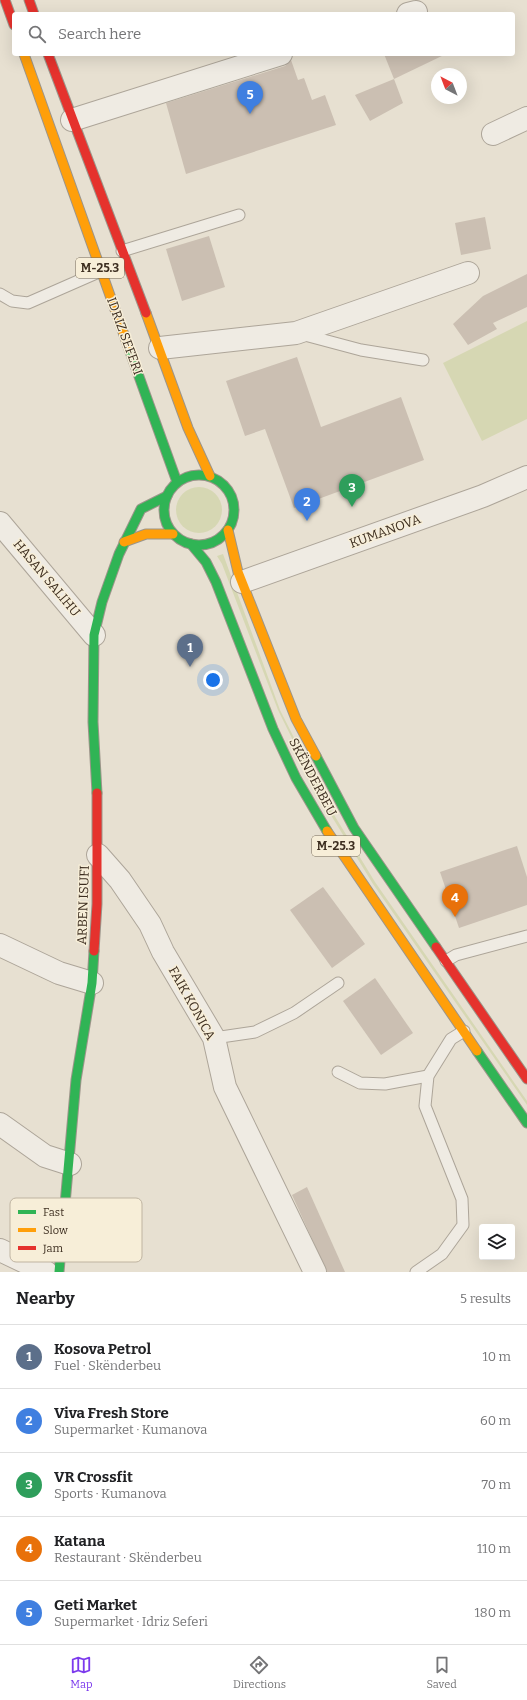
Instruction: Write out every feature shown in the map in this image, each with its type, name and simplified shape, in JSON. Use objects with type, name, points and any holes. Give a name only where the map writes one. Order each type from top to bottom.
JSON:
[{"type":"main road","points":[[5,0],[12,19]]},
{"type":"main road","points":[[29,0],[33,12]]},
{"type":"main road","name":"IDRIZ SEFERI","points":[[25,56],[177,482]]},
{"type":"main road","name":"IDRIZ SEFERI","points":[[49,56],[122,252],[160,348],[180,411],[197,453],[210,476]]},
{"type":"main road","points":[[173,534],[167,526],[164,516],[166,496],[177,482],[189,476],[210,476]]},
{"type":"main road","name":"M-25.3","points":[[210,476],[226,486],[234,503],[232,522],[228,530]]},
{"type":"main road","name":"ARBEN ISUFI","points":[[67,1198],[76,1080],[92,983],[98,855],[93,722],[94,635],[102,602],[124,542],[140,509],[166,496]]},
{"type":"main road","points":[[191,544],[202,545],[212,543],[221,538],[228,530]]},
{"type":"main road","name":"SKËNDERBEU","points":[[228,530],[231,548],[242,582],[296,719],[354,828],[525,1073]]},
{"type":"main road","points":[[124,542],[146,534],[173,534]]},
{"type":"main road","name":"M-25.3","points":[[173,534],[181,541],[191,544]]},
{"type":"main road","name":"SKËNDERBEU","points":[[191,544],[206,562],[216,582],[273,729],[296,778],[333,841],[527,1123]]},
{"type":"main road","name":"ARBEN ISUFI","points":[[59,1272],[60,1262]]},
{"type":"street","points":[[72,120],[275,56]]},
{"type":"street","points":[[493,134],[527,118]]},
{"type":"street","points":[[160,348],[296,333],[468,273]]},
{"type":"street","name":"KUMANOVA","points":[[242,582],[484,496],[527,477]]},
{"type":"street","name":"HASAN SALIHU","points":[[0,523],[94,635]]},
{"type":"street","name":"FAIK KONICA","points":[[98,855],[120,880],[150,924],[163,952],[214,1038],[225,1087],[315,1272]]},
{"type":"street","points":[[0,946],[59,973],[92,983]]},
{"type":"street","points":[[0,1124],[45,1156],[70,1164]]},
{"type":"street","points":[[0,1250],[10,1255]]},
{"type":"street","points":[[25,1262],[46,1272]]},
{"type":"lane","points":[[122,252],[239,215]]},
{"type":"lane","points":[[0,294],[12,301],[28,303],[101,271]]},
{"type":"lane","points":[[296,333],[361,350],[423,360]]},
{"type":"lane","points":[[446,961],[456,955],[527,936]]},
{"type":"lane","points":[[214,1038],[255,1032],[294,1013],[338,983]]},
{"type":"lane","points":[[416,1272],[442,1254],[463,1225],[462,1199],[425,1106],[428,1076],[451,1039],[464,1031]]},
{"type":"lane","points":[[338,1072],[360,1083],[385,1084],[428,1076]]},
{"type":"green space","points":[[527,321],[527,419],[482,441],[443,363]]},
{"type":"green space","points":[[199,487],[212,491],[218,497],[222,510],[218,523],[212,529],[199,533],[186,529],[180,523],[176,510],[180,497],[186,491]]},
{"type":"green space","points":[[223,554],[280,710],[328,805],[375,882],[527,1101],[527,1105],[373,884],[326,807],[278,710],[222,564],[217,556]]},
{"type":"building","points":[[385,56],[442,56],[394,79]]},
{"type":"building","points":[[291,60],[298,80],[304,78],[312,100],[325,95],[336,125],[186,174],[166,103],[285,66]]},
{"type":"building","points":[[394,79],[403,103],[370,121],[355,95]]},
{"type":"building","points":[[485,217],[491,249],[461,255],[455,223]]},
{"type":"building","points":[[209,236],[225,287],[182,301],[166,249]]},
{"type":"building","points":[[527,274],[527,307],[493,323],[497,329],[468,345],[453,324],[483,296]]},
{"type":"building","points":[[297,357],[321,427],[401,397],[424,460],[294,508],[265,429],[245,436],[226,381]]},
{"type":"building","points":[[517,846],[527,877],[527,905],[459,928],[440,872]]},
{"type":"building","points":[[323,887],[365,944],[332,968],[290,910]]},
{"type":"building","points":[[375,978],[413,1033],[381,1055],[343,1001]]},
{"type":"building","points":[[307,1187],[345,1272],[327,1272],[292,1195]]},
{"type":"traffic: fast","points":[[128,346],[177,482]]},
{"type":"traffic: fast","points":[[192,475],[206,475],[219,481],[228,490],[232,496],[234,510],[232,524],[224,535],[213,543],[206,545],[192,545],[185,543],[174,535],[166,524],[164,517],[164,503],[166,496],[174,485],[185,477],[192,475]]},
{"type":"traffic: fast","points":[[97,793],[93,722],[94,635],[102,602],[119,554],[141,509],[167,496]]},
{"type":"traffic: fast","points":[[191,544],[206,562],[216,582],[273,729],[296,778],[327,831]]},
{"type":"traffic: fast","points":[[316,756],[354,828],[436,947]]},
{"type":"traffic: fast","points":[[66,1198],[76,1080],[92,983],[94,951]]},
{"type":"traffic: fast","points":[[477,1051],[527,1123]]},
{"type":"traffic: fast","points":[[59,1272],[60,1262]]},
{"type":"traffic: slow","points":[[25,56],[128,346]]},
{"type":"traffic: slow","points":[[146,313],[188,428],[210,476]]},
{"type":"traffic: slow","points":[[228,530],[238,572],[296,719],[316,756]]},
{"type":"traffic: slow","points":[[124,542],[146,534],[173,534]]},
{"type":"traffic: slow","points":[[327,831],[477,1051]]},
{"type":"traffic: jam","points":[[5,0],[12,19]]},
{"type":"traffic: jam","points":[[29,0],[33,12]]},
{"type":"traffic: jam","points":[[49,56],[146,313]]},
{"type":"traffic: jam","points":[[94,951],[97,904],[97,793]]},
{"type":"traffic: jam","points":[[436,947],[527,1079]]},
{"type":"place","name":"Geti Market","points":[[250,114]]},
{"type":"place","name":"VR Crossfit","points":[[352,507]]},
{"type":"place","name":"Viva Fresh Store","points":[[307,521]]},
{"type":"place","name":"Kosova Petrol","points":[[190,667]]},
{"type":"place","name":"Katana","points":[[455,917]]}]
